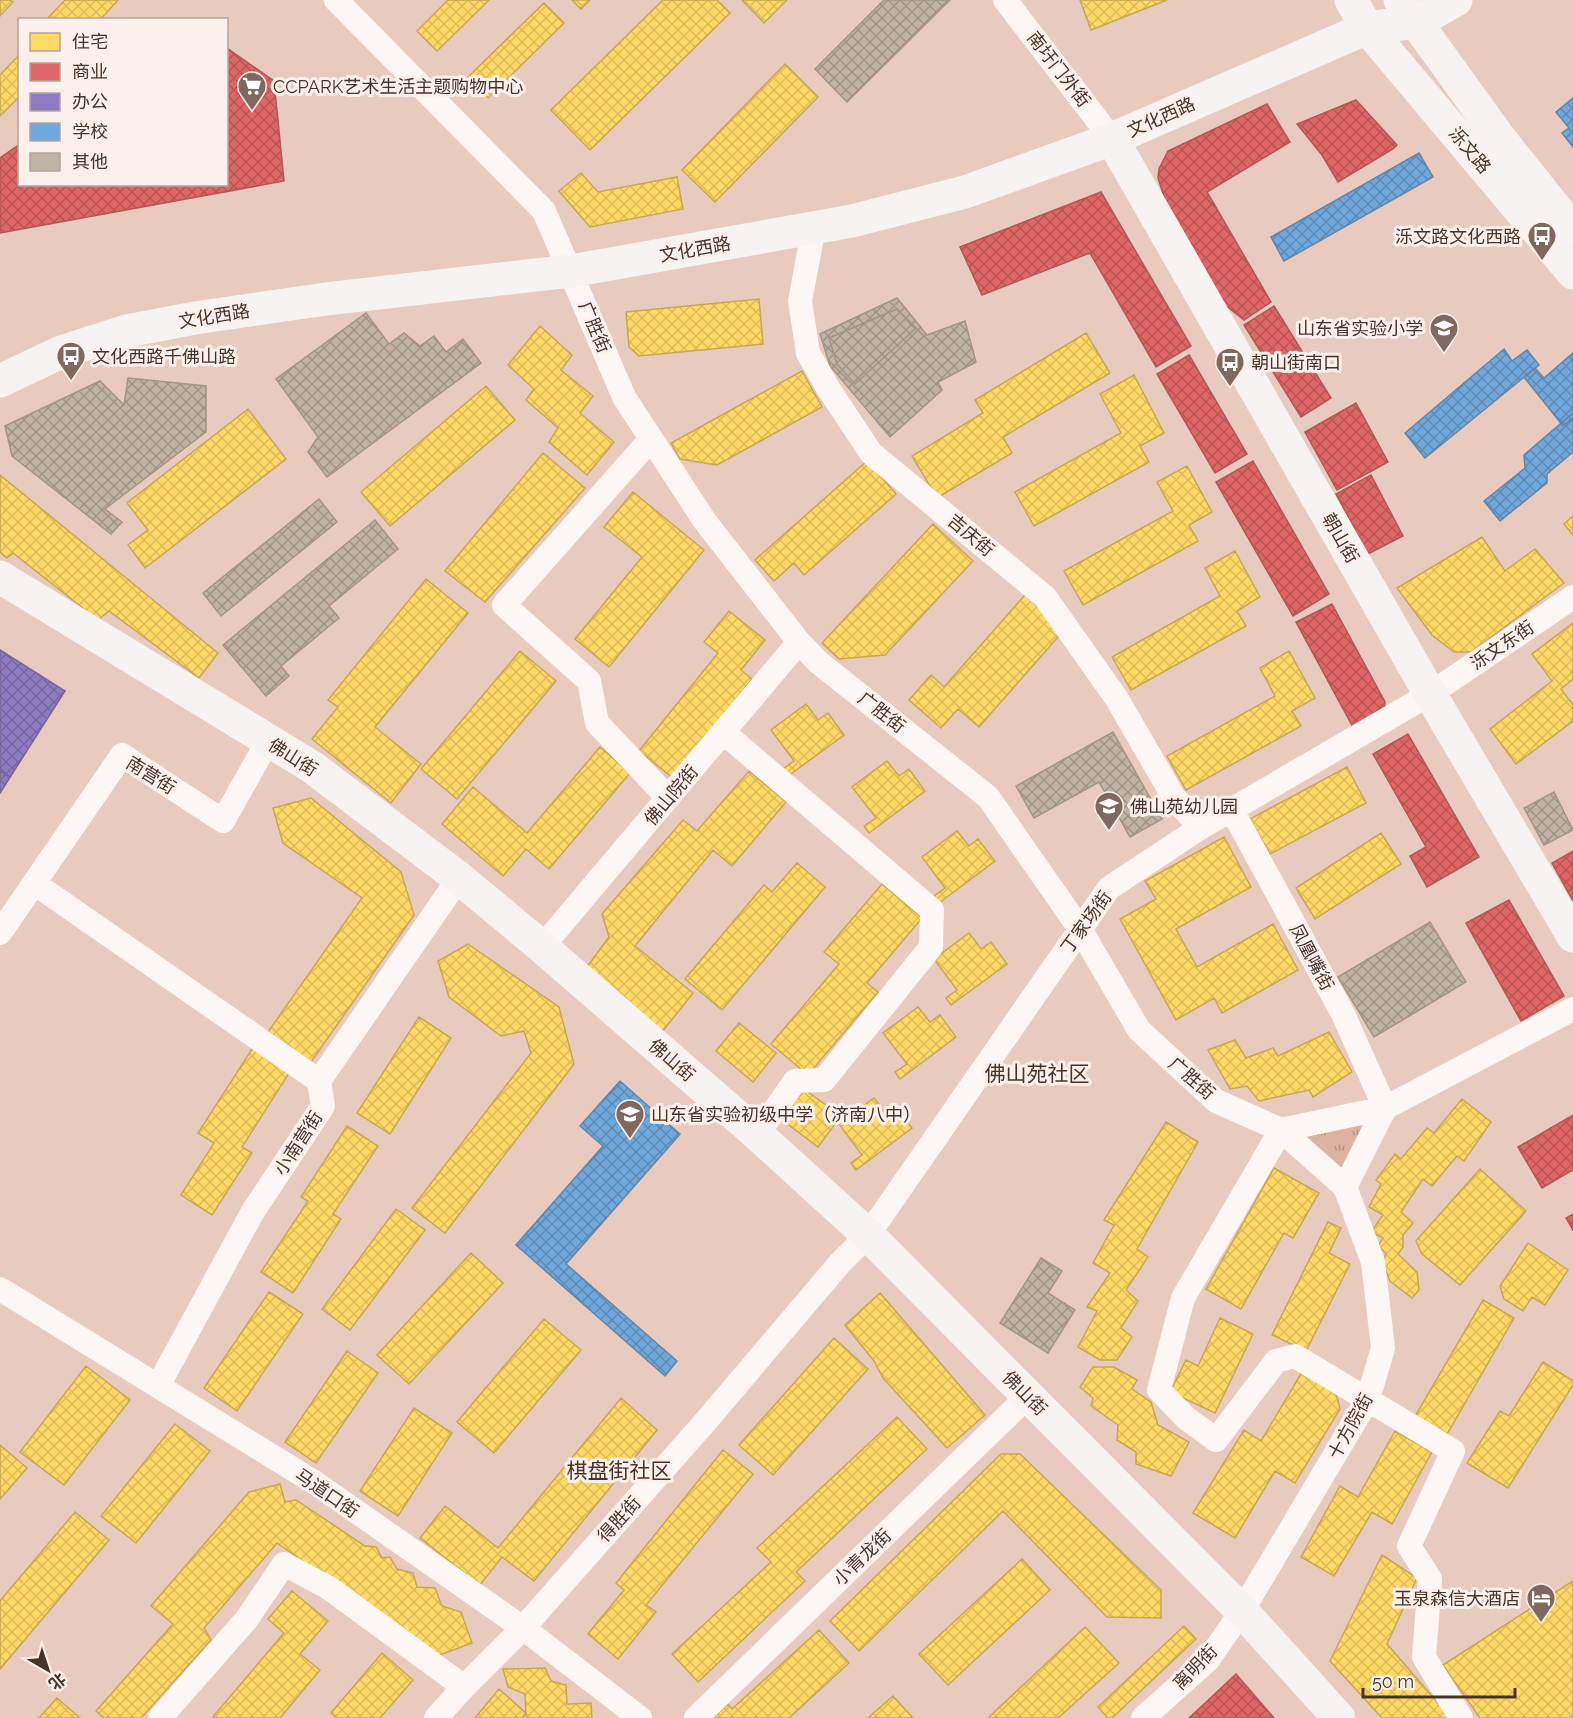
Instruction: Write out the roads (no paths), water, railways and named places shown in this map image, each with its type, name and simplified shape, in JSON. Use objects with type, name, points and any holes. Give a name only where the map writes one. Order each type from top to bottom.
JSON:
[{"type":"street","name":"广胜街","points":[[336,0],[544,211],[624,397],[704,520],[799,642],[818,662],[988,797],[1080,929],[1139,1030],[1216,1101],[1281,1130]]},
{"type":"street","name":"南圩门外街","points":[[1005,0],[1103,127]]},
{"type":"street","name":"泺文路","points":[[1351,0],[1367,28],[1573,273]]},
{"type":"street","name":"文化西路","points":[[1367,28],[1388,0]]},
{"type":"street","name":"文化西路","points":[[0,381],[61,351],[127,331],[565,258],[814,227],[965,192],[1103,127],[1409,11],[1456,0]]},
{"type":"street","name":"泺文路","points":[[1409,11],[1498,136],[1573,230]]},
{"type":"street","name":"朝山街","points":[[1103,127],[1430,694],[1573,936]]},
{"type":"street","name":"吉庆街","points":[[814,227],[800,301],[808,353],[828,388],[872,453],[1046,597],[1117,699],[1173,796],[1200,828]]},
{"type":"street","points":[[651,439],[504,605],[589,681],[597,723],[668,798]]},
{"type":"street","name":"佛山街","points":[[0,577],[312,767],[459,878],[542,947],[868,1235],[1242,1611],[1339,1718]]},
{"type":"street","name":"泺文东街","points":[[1430,694],[1573,597]]},
{"type":"street","name":"佛山院街","points":[[542,947],[799,642]]},
{"type":"street","name":"丁家场街","points":[[868,1235],[1109,888],[1200,828],[1430,694]]},
{"type":"street","points":[[723,732],[932,910],[931,947],[824,1080],[795,1081],[757,1135]]},
{"type":"street","name":"南营街","points":[[0,933],[122,755],[223,821],[268,741]]},
{"type":"street","name":"凤凰嘴街","points":[[1232,810],[1343,1014],[1385,1108]]},
{"type":"street","points":[[34,883],[319,1080],[459,878]]},
{"type":"street","points":[[1461,1718],[1424,1656],[1430,1580],[1409,1546],[1453,1451],[1294,1356],[1276,1361],[1216,1440],[1186,1418],[1159,1390],[1182,1299],[1281,1130],[1385,1108],[1573,1009]]},
{"type":"street","name":"小南营街","points":[[158,1386],[252,1213],[323,1106],[319,1080]]},
{"type":"street","points":[[1345,1187],[1385,1108]]},
{"type":"street","name":"十方院街","points":[[1242,1611],[1368,1399],[1383,1348],[1373,1262],[1345,1187],[1281,1130]]},
{"type":"street","name":"得胜街","points":[[436,1718],[523,1628],[706,1421],[840,1263],[868,1235]]},
{"type":"street","name":"马道口街","points":[[0,1289],[314,1482],[523,1628],[640,1718]]},
{"type":"street","name":"小青龙街","points":[[696,1718],[1028,1396]]},
{"type":"street","points":[[160,1718],[246,1620],[284,1564],[329,1587],[464,1687]]},
{"type":"street","name":"离明街","points":[[1143,1718],[1208,1660],[1242,1611]]},
{"type":"place","name":"CCPARK艺术生活主题购物中心","points":[[252,112]]},
{"type":"place","name":"泺文路文化西路","points":[[1542,262]]},
{"type":"place","name":"山东省实验小学","points":[[1444,354]]},
{"type":"place","name":"文化西路千佛山路","points":[[71,382]]},
{"type":"place","name":"朝山街南口","points":[[1230,388]]},
{"type":"place","name":"佛山苑幼儿园","points":[[1109,832]]},
{"type":"place","name":"山东省实验初级中学（济南八中）","points":[[630,1140]]},
{"type":"place","name":"玉泉森信大酒店","points":[[1541,1624]]},
{"type":"district","name":"佛山苑社区","points":[[1037,1073]]},
{"type":"district","name":"棋盘街社区","points":[[619,1470]]}]
